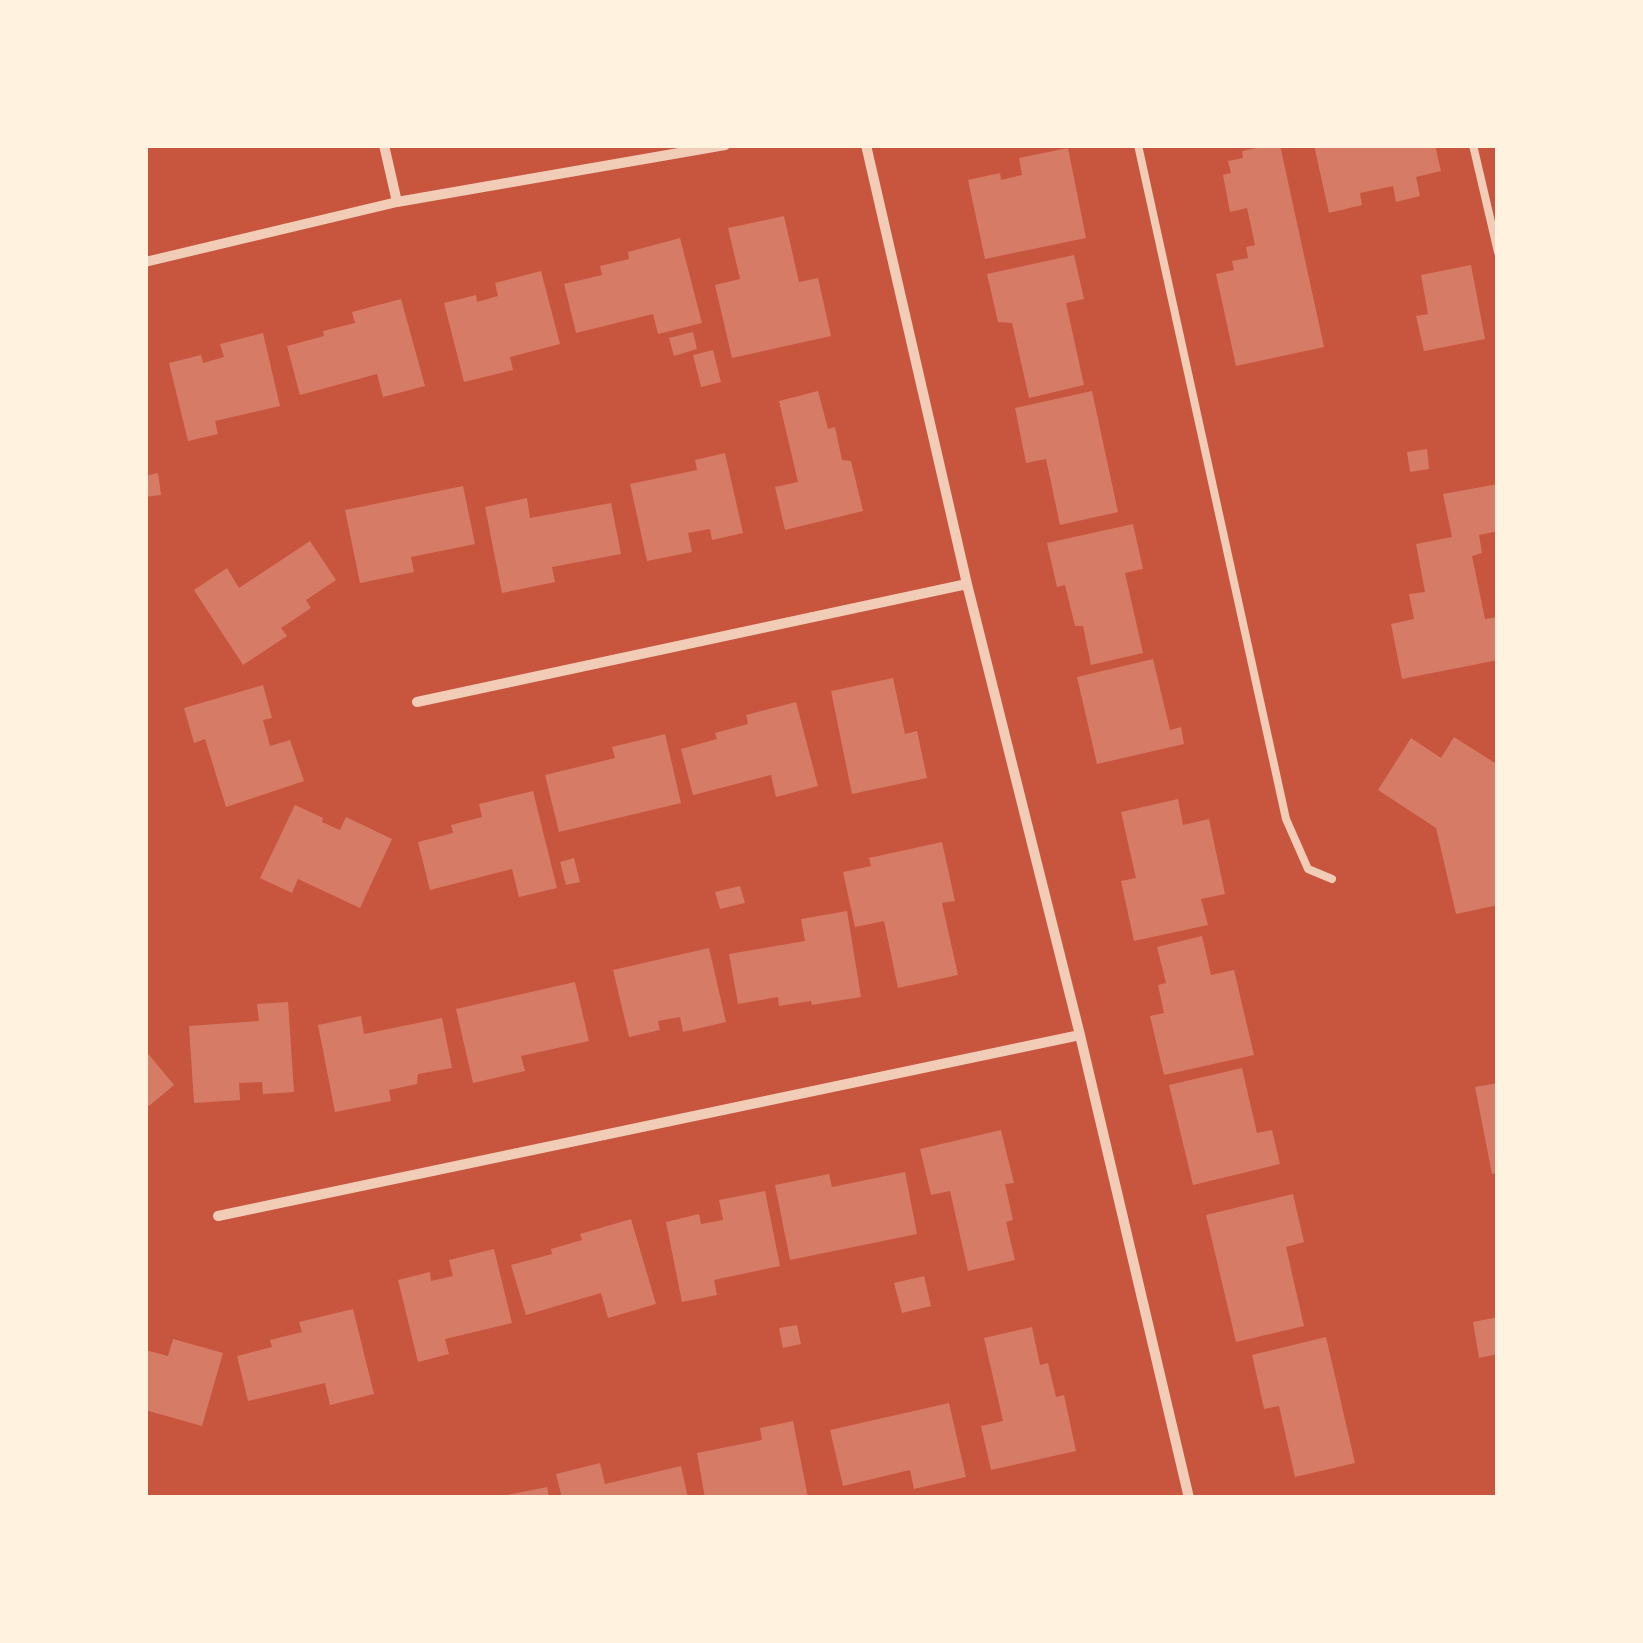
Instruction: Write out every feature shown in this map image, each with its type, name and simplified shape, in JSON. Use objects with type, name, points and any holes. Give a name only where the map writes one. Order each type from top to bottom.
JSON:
[{"type":"street","points":[[384,145],[397,202]]},
{"type":"street","points":[[145,262],[397,202],[725,145]]},
{"type":"street","points":[[866,145],[967,584],[1080,1035],[1189,1498]]},
{"type":"street","points":[[417,702],[967,584]]},
{"type":"street","points":[[218,1216],[1080,1035]]},
{"type":"lane","points":[[1138,145],[1286,819],[1308,869],[1332,879]]},
{"type":"lane","points":[[1473,145],[1498,252]]},
{"type":"building","points":[[1280,145],[1324,347],[1236,366],[1216,274],[1234,270],[1232,261],[1248,258],[1246,247],[1255,245],[1247,208],[1230,212],[1223,175],[1231,173],[1228,161],[1243,158],[1242,151]]},
{"type":"building","points":[[1314,145],[1435,145],[1441,171],[1416,177],[1420,196],[1396,202],[1393,186],[1360,193],[1362,205],[1329,213]]},
{"type":"building","points":[[1068,148],[1086,238],[985,259],[968,180],[1000,173],[1001,180],[1022,175],[1019,158]]},
{"type":"building","points":[[784,216],[799,282],[818,278],[831,336],[732,358],[715,285],[740,279],[728,228]]},
{"type":"building","points":[[680,238],[702,323],[658,334],[653,314],[576,333],[564,284],[602,275],[600,266],[629,259],[628,252]]},
{"type":"building","points":[[1074,255],[1084,299],[1066,303],[1084,385],[1029,398],[1012,323],[998,322],[987,274]]},
{"type":"building","points":[[1471,265],[1485,339],[1424,351],[1416,316],[1428,314],[1421,275]]},
{"type":"building","points":[[541,271],[560,344],[510,357],[513,370],[464,382],[444,303],[476,295],[477,302],[498,296],[495,283]]},
{"type":"building","points":[[401,299],[425,386],[383,397],[377,374],[300,395],[287,346],[355,323],[352,312]]},
{"type":"building","points":[[693,332],[697,349],[674,356],[669,338]]},
{"type":"building","points":[[263,333],[280,406],[215,421],[218,434],[188,441],[169,363],[201,355],[203,363],[224,357],[220,344]]},
{"type":"building","points":[[713,350],[721,382],[701,387],[693,355]]},
{"type":"building","points":[[818,391],[828,429],[835,427],[842,460],[851,461],[863,511],[785,530],[775,487],[798,482],[779,401]]},
{"type":"building","points":[[1092,391],[1118,512],[1060,525],[1046,459],[1026,463],[1015,408]]},
{"type":"building","points":[[1427,449],[1429,469],[1410,472],[1407,452]]},
{"type":"building","points":[[725,453],[743,533],[712,540],[710,529],[688,533],[692,552],[647,561],[630,484],[697,470],[695,460]]},
{"type":"building","points":[[158,473],[161,495],[145,497],[145,476]]},
{"type":"building","points":[[1498,484],[1498,531],[1479,535],[1482,553],[1472,556],[1485,619],[1498,617],[1498,660],[1402,679],[1391,624],[1414,619],[1409,594],[1425,592],[1416,544],[1452,537],[1443,494]]},
{"type":"building","points":[[463,486],[475,544],[411,557],[414,572],[360,583],[345,510]]},
{"type":"building","points":[[527,498],[530,518],[611,503],[621,554],[552,567],[555,582],[502,593],[485,507]]},
{"type":"building","points":[[1133,524],[1143,569],[1125,573],[1143,653],[1091,665],[1083,626],[1075,626],[1065,585],[1057,587],[1047,543]]},
{"type":"building","points":[[310,541],[336,580],[306,600],[311,608],[281,628],[287,636],[243,665],[194,590],[227,568],[239,588]]},
{"type":"building","points":[[1153,659],[1170,730],[1181,727],[1184,744],[1097,764],[1077,677]]},
{"type":"building","points":[[893,678],[905,734],[917,731],[927,778],[852,794],[831,691]]},
{"type":"building","points":[[263,685],[272,718],[263,720],[270,746],[290,740],[304,781],[226,807],[205,739],[194,743],[184,708]]},
{"type":"building","points":[[796,702],[818,786],[776,797],[771,775],[693,795],[681,749],[717,739],[715,733],[748,724],[746,715]]},
{"type":"building","points":[[665,734],[681,803],[559,832],[545,775],[615,758],[612,747]]},
{"type":"building","points":[[1454,737],[1498,765],[1498,905],[1456,914],[1436,828],[1378,790],[1411,738],[1441,758]]},
{"type":"building","points":[[533,791],[557,888],[519,897],[512,869],[430,890],[418,842],[453,833],[451,825],[482,817],[479,804]]},
{"type":"building","points":[[1178,799],[1183,825],[1209,819],[1225,894],[1201,899],[1208,925],[1134,941],[1121,881],[1136,878],[1121,812]]},
{"type":"building","points":[[295,805],[340,830],[346,817],[392,839],[360,908],[298,879],[292,893],[260,878]]},
{"type":"building","points":[[942,842],[955,901],[942,903],[958,975],[898,988],[884,921],[855,927],[843,872],[871,866],[869,858]]},
{"type":"building","points":[[574,858],[580,882],[566,885],[560,862]]},
{"type":"building","points":[[740,886],[745,903],[720,909],[715,892]]},
{"type":"building","points":[[847,911],[861,997],[812,1005],[811,1001],[779,1006],[778,997],[738,1004],[729,954],[805,941],[801,919]]},
{"type":"building","points":[[1202,936],[1211,975],[1234,970],[1254,1055],[1164,1075],[1150,1016],[1164,1013],[1158,985],[1166,983],[1157,947]]},
{"type":"building","points":[[709,948],[726,1022],[683,1032],[680,1017],[658,1021],[660,1030],[629,1037],[613,970]]},
{"type":"building","points":[[575,982],[589,1041],[521,1056],[525,1071],[473,1083],[456,1009]]},
{"type":"building","points":[[288,1002],[294,1092],[263,1094],[262,1082],[239,1083],[240,1100],[194,1103],[189,1026],[259,1021],[257,1004]]},
{"type":"building","points":[[361,1016],[364,1034],[442,1018],[452,1068],[418,1074],[417,1084],[389,1090],[391,1101],[335,1112],[318,1025]]},
{"type":"building","points":[[145,1050],[174,1085],[149,1106],[145,1101]]},
{"type":"building","points":[[1242,1068],[1257,1133],[1272,1130],[1280,1164],[1193,1185],[1169,1085]]},
{"type":"building","points":[[1498,1083],[1498,1173],[1492,1174],[1475,1087]]},
{"type":"building","points":[[1001,1130],[1014,1183],[1005,1184],[1013,1220],[1006,1222],[1015,1260],[968,1271],[950,1191],[931,1195],[920,1149]]},
{"type":"building","points":[[905,1172],[917,1234],[790,1260],[775,1185],[829,1174],[832,1187]]},
{"type":"building","points":[[765,1191],[780,1266],[714,1280],[717,1295],[682,1302],[666,1222],[699,1214],[701,1224],[723,1220],[719,1200]]},
{"type":"building","points":[[1293,1194],[1304,1242],[1286,1247],[1304,1326],[1236,1342],[1206,1215]]},
{"type":"building","points":[[631,1219],[656,1304],[608,1318],[601,1293],[526,1315],[511,1265],[552,1254],[551,1249],[582,1240],[580,1234]]},
{"type":"building","points":[[494,1249],[512,1323],[445,1339],[449,1354],[418,1362],[398,1280],[430,1272],[431,1281],[453,1276],[449,1260]]},
{"type":"building","points":[[924,1276],[931,1306],[902,1313],[894,1283]]},
{"type":"building","points":[[353,1309],[374,1394],[330,1405],[325,1383],[248,1401],[237,1356],[272,1347],[270,1340],[302,1332],[299,1322]]},
{"type":"building","points":[[1498,1317],[1498,1354],[1479,1358],[1473,1322]]},
{"type":"building","points":[[797,1325],[801,1344],[783,1348],[779,1328]]},
{"type":"building","points":[[1032,1327],[1040,1365],[1048,1363],[1056,1397],[1064,1395],[1076,1451],[991,1470],[981,1426],[1003,1421],[984,1338]]},
{"type":"building","points":[[1326,1337],[1355,1463],[1295,1477],[1279,1406],[1264,1409],[1252,1355]]},
{"type":"building","points":[[173,1339],[223,1353],[202,1426],[145,1410],[145,1350],[168,1356]]},
{"type":"building","points":[[949,1403],[966,1477],[914,1489],[910,1470],[843,1486],[830,1430]]},
{"type":"building","points":[[793,1421],[808,1498],[705,1498],[697,1453],[762,1440],[760,1428]]},
{"type":"building","points":[[600,1463],[605,1484],[681,1466],[688,1498],[562,1498],[556,1474]]},
{"type":"building","points":[[547,1487],[549,1498],[502,1498],[502,1496]]}]
